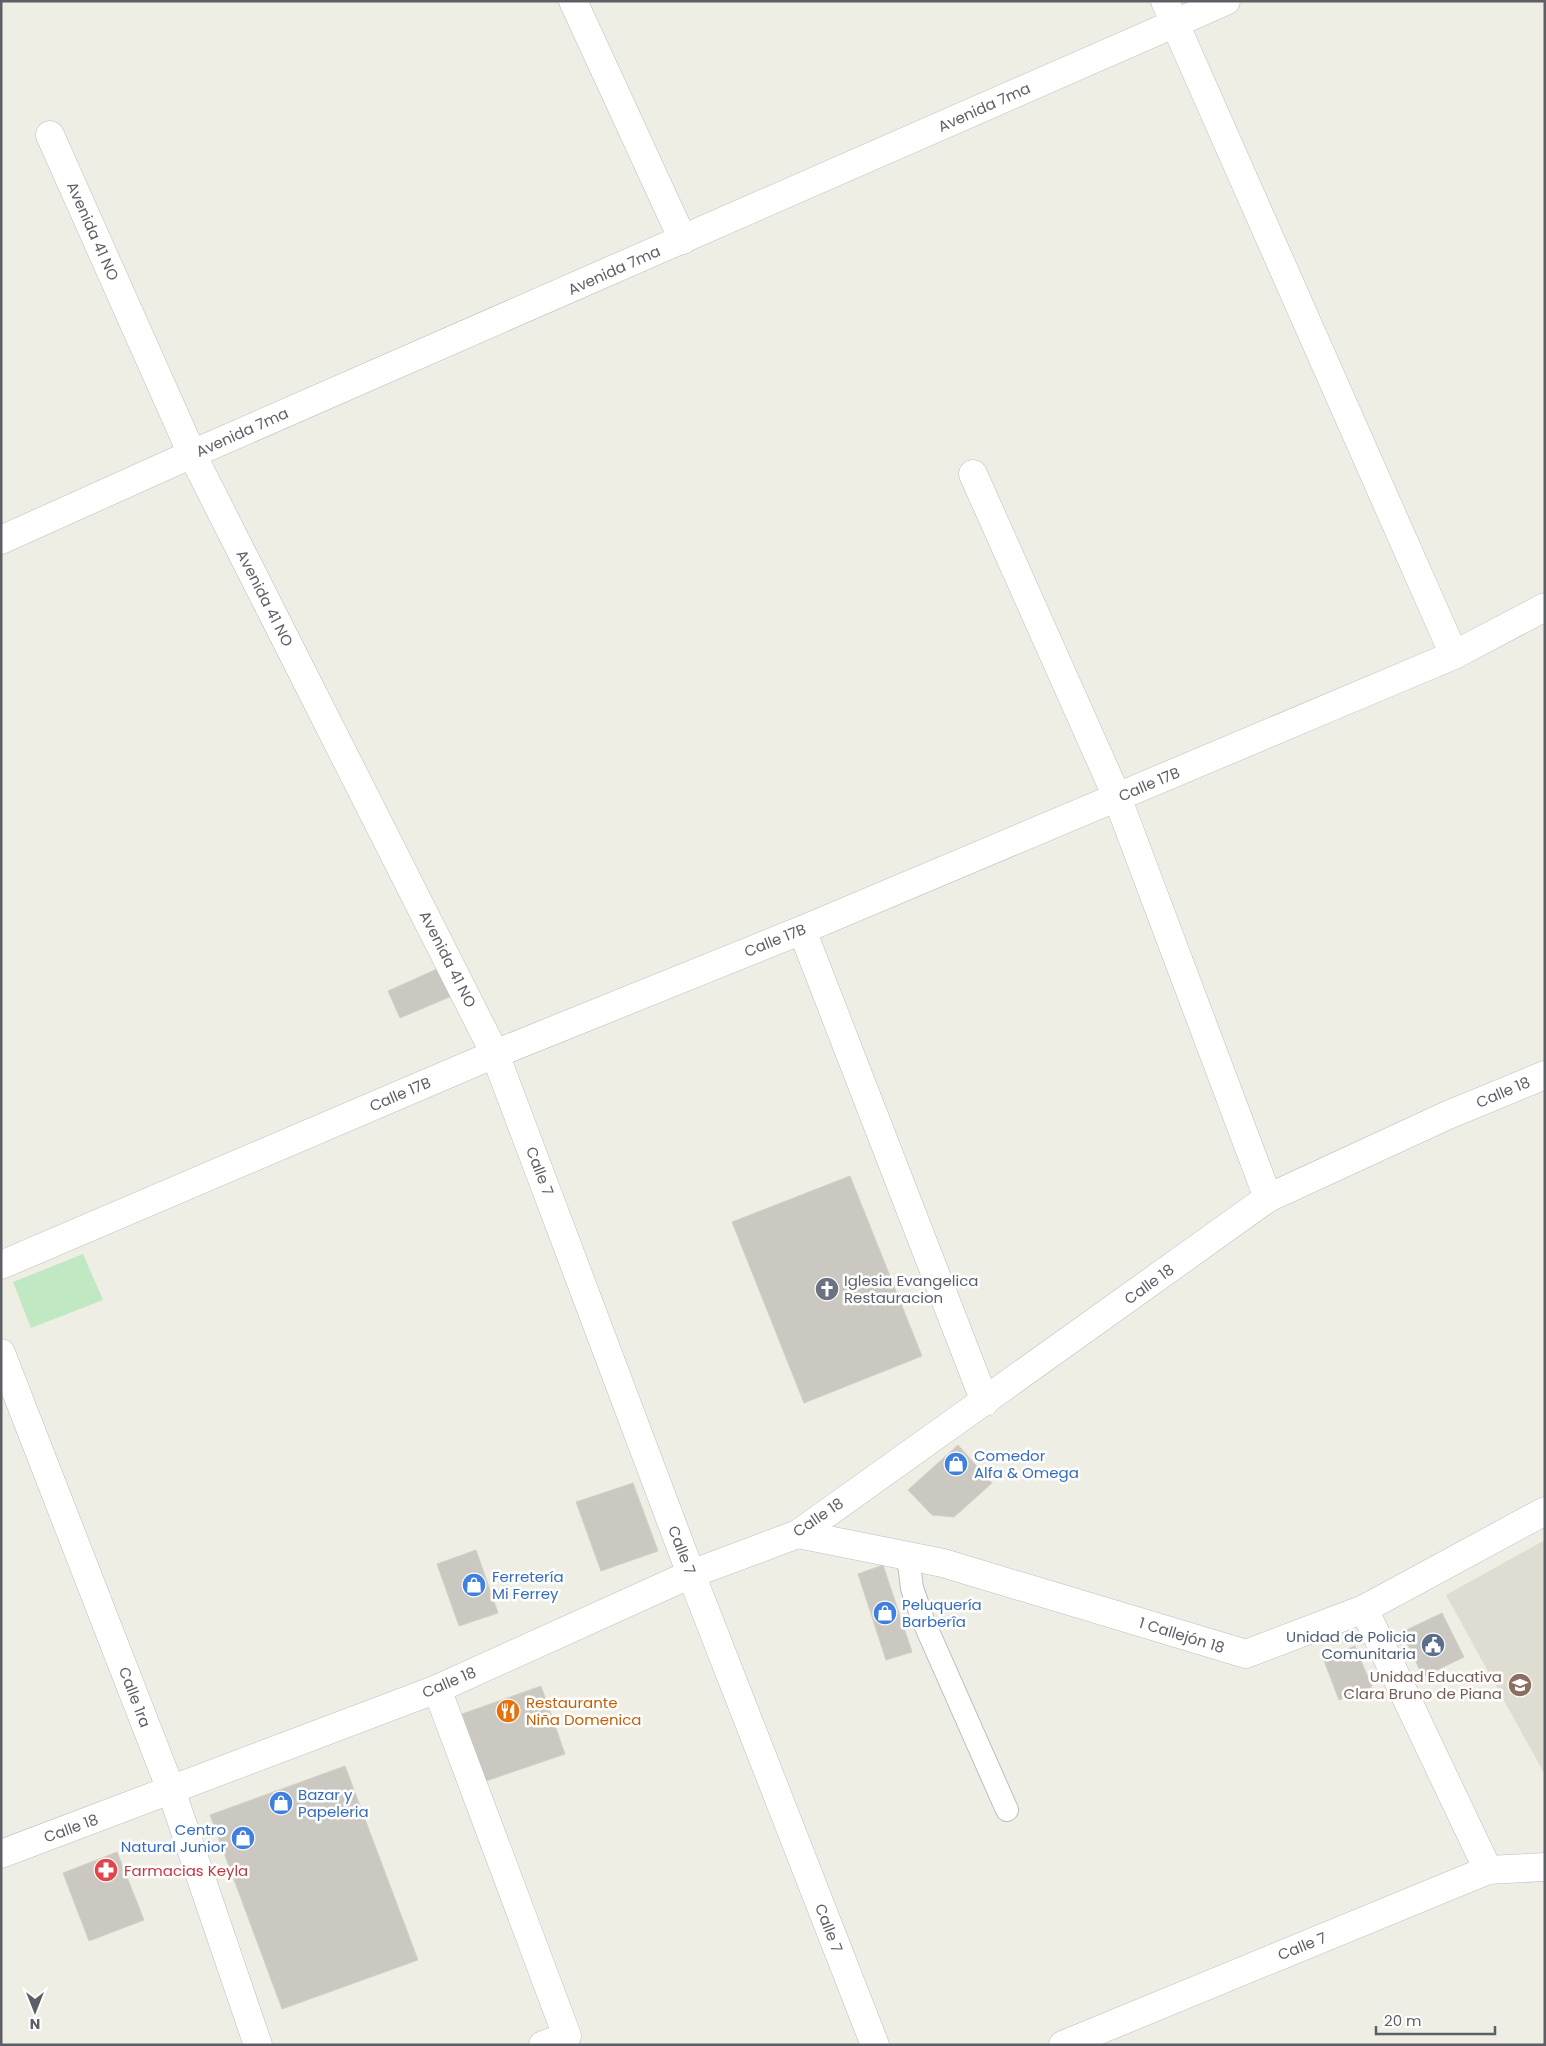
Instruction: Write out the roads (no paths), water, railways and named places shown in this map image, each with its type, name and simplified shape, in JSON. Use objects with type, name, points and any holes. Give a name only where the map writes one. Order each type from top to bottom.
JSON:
[{"type":"street","points":[[573,1],[683,240]]},
{"type":"street","name":"Avenida 7ma","points":[[1,540],[192,454],[683,240],[1170,12],[1226,1]]},
{"type":"street","points":[[1170,12],[1454,655]]},
{"type":"street","name":"Avenida 41 NO","points":[[50,135],[192,454],[495,1054]]},
{"type":"street","points":[[973,474],[1117,797],[1268,1198]]},
{"type":"street","name":"Calle 17B","points":[[1,1265],[495,1054],[802,930],[1454,655],[1545,607]]},
{"type":"street","points":[[802,930],[985,1402]]},
{"type":"street","name":"Calle 7","points":[[495,1054],[691,1574],[875,2045]]},
{"type":"street","name":"Calle 18","points":[[1,1854],[437,1689],[691,1574],[798,1534],[868,1482],[985,1402],[1268,1198],[1448,1115],[1545,1075]]},
{"type":"street","name":"Calle 1ra","points":[[1,1354],[171,1790],[258,2045]]},
{"type":"street","name":"1 Callejón 18","points":[[798,1534],[952,1566],[1246,1654],[1364,1609],[1545,1511]]},
{"type":"street","points":[[1364,1609],[1488,1870]]},
{"type":"street","points":[[437,1689],[567,2036],[543,2045]]},
{"type":"street","name":"Calle 7","points":[[1063,2045],[1488,1870],[1545,1867]]},
{"type":"lane","points":[[908,1556],[912,1588],[920,1612],[1008,1810]]},
{"type":"place","name":"Iglesia Evangelica Restauracion","points":[[827,1289]]},
{"type":"place","name":"Comedor Alfa & Omega","points":[[956,1464]]},
{"type":"place","name":"Ferretería Mi Ferrey","points":[[474,1585]]},
{"type":"place","name":"Peluquería Barberîa","points":[[885,1613]]},
{"type":"place","name":"Unidad de Policia Comunitaria","points":[[1433,1645]]},
{"type":"place","name":"Unidad Educativa Clara Bruno de Piana","points":[[1520,1685]]},
{"type":"place","name":"Restaurante Niña Domenica","points":[[508,1711]]},
{"type":"place","name":"Bazar y Papeleria","points":[[281,1803]]},
{"type":"place","name":"Centro Natural Junior","points":[[243,1838]]},
{"type":"place","name":"Farmacias Keyla","points":[[106,1870]]}]
